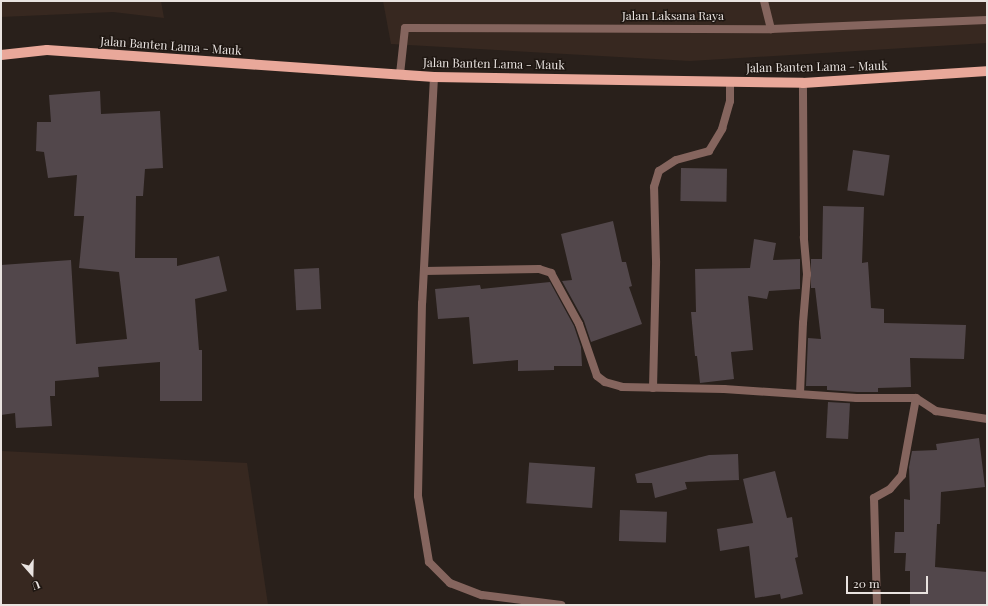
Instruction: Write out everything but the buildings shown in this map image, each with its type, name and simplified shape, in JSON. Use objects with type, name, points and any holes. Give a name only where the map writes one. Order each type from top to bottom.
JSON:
[{"type":"main road","name":"Jalan Banten Lama - Mauk","points":[[1,55],[47,50],[434,77],[803,82],[987,71]]},
{"type":"street","points":[[764,1],[771,29]]},
{"type":"street","name":"Jalan Laksana Raya","points":[[400,74],[405,28],[771,29],[987,20]]},
{"type":"street","points":[[434,77],[424,271],[418,496],[429,562],[450,584],[482,594],[561,605]]},
{"type":"street","points":[[653,388],[656,261],[654,187],[659,171],[676,160],[709,151],[722,129],[730,101],[730,81]]},
{"type":"street","points":[[800,394],[802,323],[807,274],[804,237],[803,82]]},
{"type":"street","points":[[424,271],[539,269],[551,273],[579,324],[597,376],[605,382],[622,387],[724,389],[857,398],[916,398],[936,411],[987,419]]},
{"type":"street","points":[[877,605],[874,498],[890,489],[902,475],[916,398]]},
{"type":"shaded area","points":[[1,1],[161,1],[164,18],[113,12],[1,17]]},
{"type":"shaded area","points":[[383,1],[987,1],[987,43],[690,61],[391,44]]},
{"type":"shaded area","points":[[1,451],[247,463],[268,605],[1,605]]}]
